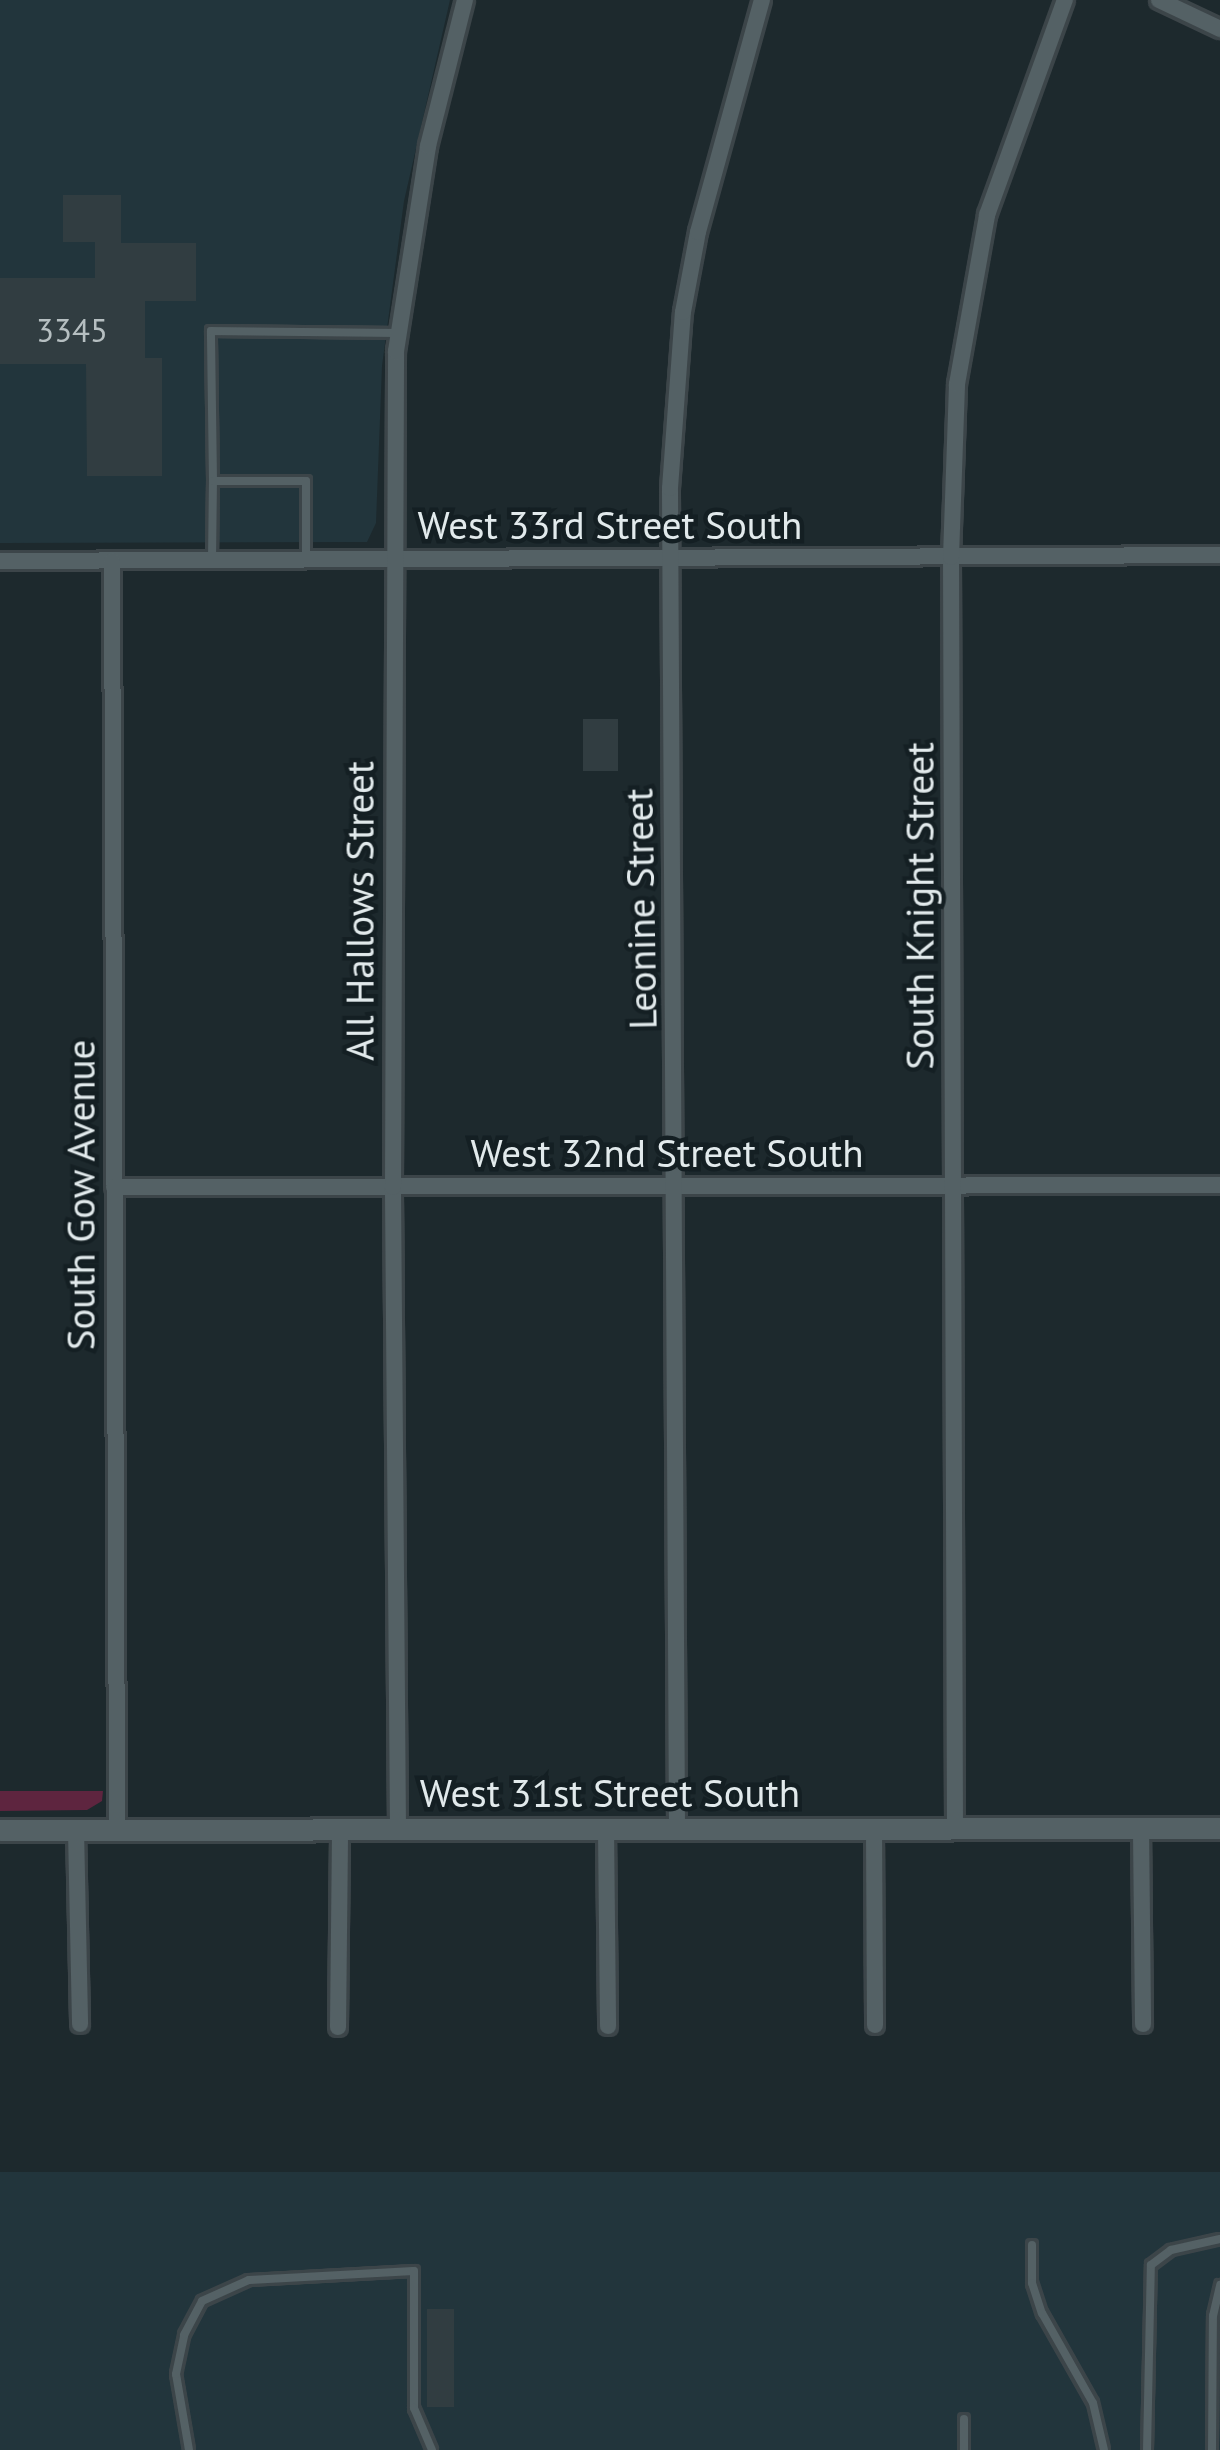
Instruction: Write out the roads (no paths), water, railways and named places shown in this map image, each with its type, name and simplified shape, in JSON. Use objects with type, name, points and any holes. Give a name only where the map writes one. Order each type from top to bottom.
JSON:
[{"type":"street","name":"All Hallows Street","points":[[398,1829],[393,559],[399,334],[430,137],[465,0]]},
{"type":"street","name":"Leonine Street","points":[[677,1828],[670,558],[683,312],[723,128],[762,0]]},
{"type":"street","name":"South Knight Street","points":[[955,1828],[951,556],[957,384],[976,256],[996,187],[1065,0]]},
{"type":"street","points":[[1159,0],[1220,29]]},
{"type":"street","name":"West 33rd Street South","points":[[0,560],[1220,555]]},
{"type":"street","name":"South Gow Avenue","points":[[112,560],[117,1830]]},
{"type":"street","name":"West 32nd Street South","points":[[114,1187],[1220,1185]]},
{"type":"street","points":[[874,1828],[875,2025]]},
{"type":"street","points":[[1141,1828],[1143,2024]]},
{"type":"street","name":"West 31st Street South","points":[[0,1830],[1220,1828]]},
{"type":"street","points":[[338,2027],[340,1829]]},
{"type":"street","points":[[606,1829],[608,2026]]},
{"type":"street","points":[[76,1830],[80,2024]]},
{"type":"lane","points":[[212,560],[211,331],[399,334]]},
{"type":"lane","points":[[213,482],[306,481],[307,560]]},
{"type":"lane","points":[[1147,2450],[1150,2265],[1171,2250],[1220,2239]]},
{"type":"lane","points":[[1032,2246],[1032,2283],[1042,2313],[1093,2403],[1104,2450]]},
{"type":"lane","points":[[188,2450],[176,2374],[184,2336],[202,2301],[249,2279],[414,2271],[414,2408],[432,2450]]},
{"type":"lane","points":[[1212,2450],[1214,2316],[1220,2285]]},
{"type":"lane","points":[[964,2419],[964,2450]]}]
